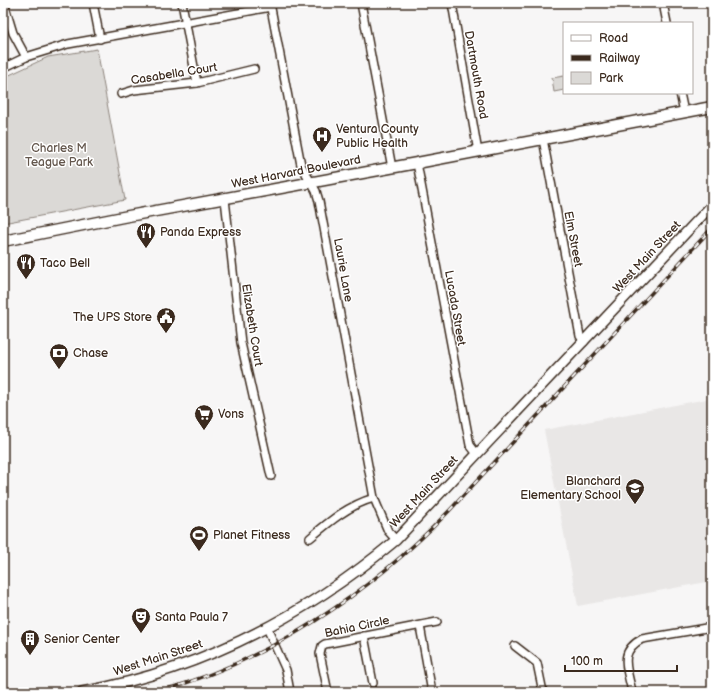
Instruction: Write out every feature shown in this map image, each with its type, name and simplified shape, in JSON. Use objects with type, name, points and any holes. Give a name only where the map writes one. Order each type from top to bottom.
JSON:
[{"type":"main road","name":"West Harvard Boulevard","points":[[3,241],[123,216],[417,164],[712,107]]},
{"type":"street","points":[[4,3],[13,33],[26,57]]},
{"type":"street","points":[[93,3],[100,39]]},
{"type":"street","points":[[182,3],[197,83]]},
{"type":"street","points":[[361,3],[392,168]]},
{"type":"street","name":"Dartmouth Road","points":[[452,3],[478,152]]},
{"type":"street","points":[[663,3],[667,22]]},
{"type":"street","points":[[3,68],[26,57],[68,44],[186,23],[270,5]]},
{"type":"street","name":"Laurie Lane","points":[[270,5],[301,166],[311,182],[319,201],[374,498],[388,531],[396,540]]},
{"type":"street","name":"Casabella Court","points":[[121,94],[134,90],[197,83],[254,69]]},
{"type":"street","points":[[680,94],[684,112]]},
{"type":"street","name":"Elm Street","points":[[543,139],[580,336],[584,342]]},
{"type":"street","name":"Lucada Street","points":[[417,164],[470,445],[477,454]]},
{"type":"street","name":"Elizabeth Court","points":[[225,199],[241,343],[271,476]]},
{"type":"street","name":"West Main Street","points":[[82,692],[171,669],[208,656],[267,628],[323,596],[396,540],[712,206]]},
{"type":"street","points":[[310,538],[332,519],[349,508],[374,498]]},
{"type":"street","name":"Bahia Circle","points":[[328,692],[320,654],[322,646],[330,642],[437,622]]},
{"type":"street","points":[[420,626],[432,692]]},
{"type":"street","points":[[632,692],[626,657],[631,646],[642,639],[712,627]]},
{"type":"street","points":[[267,628],[284,666],[290,692]]},
{"type":"street","points":[[364,636],[373,682]]},
{"type":"street","points":[[515,646],[537,663],[543,692]]},
{"type":"shaded area","name":"Blanchard Elementary School","points":[[712,398],[712,581],[578,606],[544,430]]},
{"type":"green space","name":"Charles M Teague Park","points":[[97,49],[125,200],[3,223],[3,78],[48,57]]},
{"type":"green space","points":[[563,76],[563,90],[554,92],[552,78]]},
{"type":"railway","points":[[157,692],[198,679],[239,662],[278,643],[351,597],[385,570],[449,511],[712,228]]},
{"type":"place","name":"Ventura County Public Health","points":[[322,153]]},
{"type":"place","name":"Panda Express","points":[[146,249]]},
{"type":"place","name":"Taco Bell","points":[[26,280]]},
{"type":"place","name":"The UPS Store","points":[[166,334]]},
{"type":"place","name":"Chase","points":[[59,370]]},
{"type":"place","name":"Vons","points":[[204,431]]},
{"type":"place","name":"Blanchard Elementary School","points":[[635,505]]},
{"type":"place","name":"Planet Fitness","points":[[199,552]]},
{"type":"place","name":"Santa Paula 7","points":[[141,634]]},
{"type":"place","name":"Senior Center","points":[[30,656]]}]
